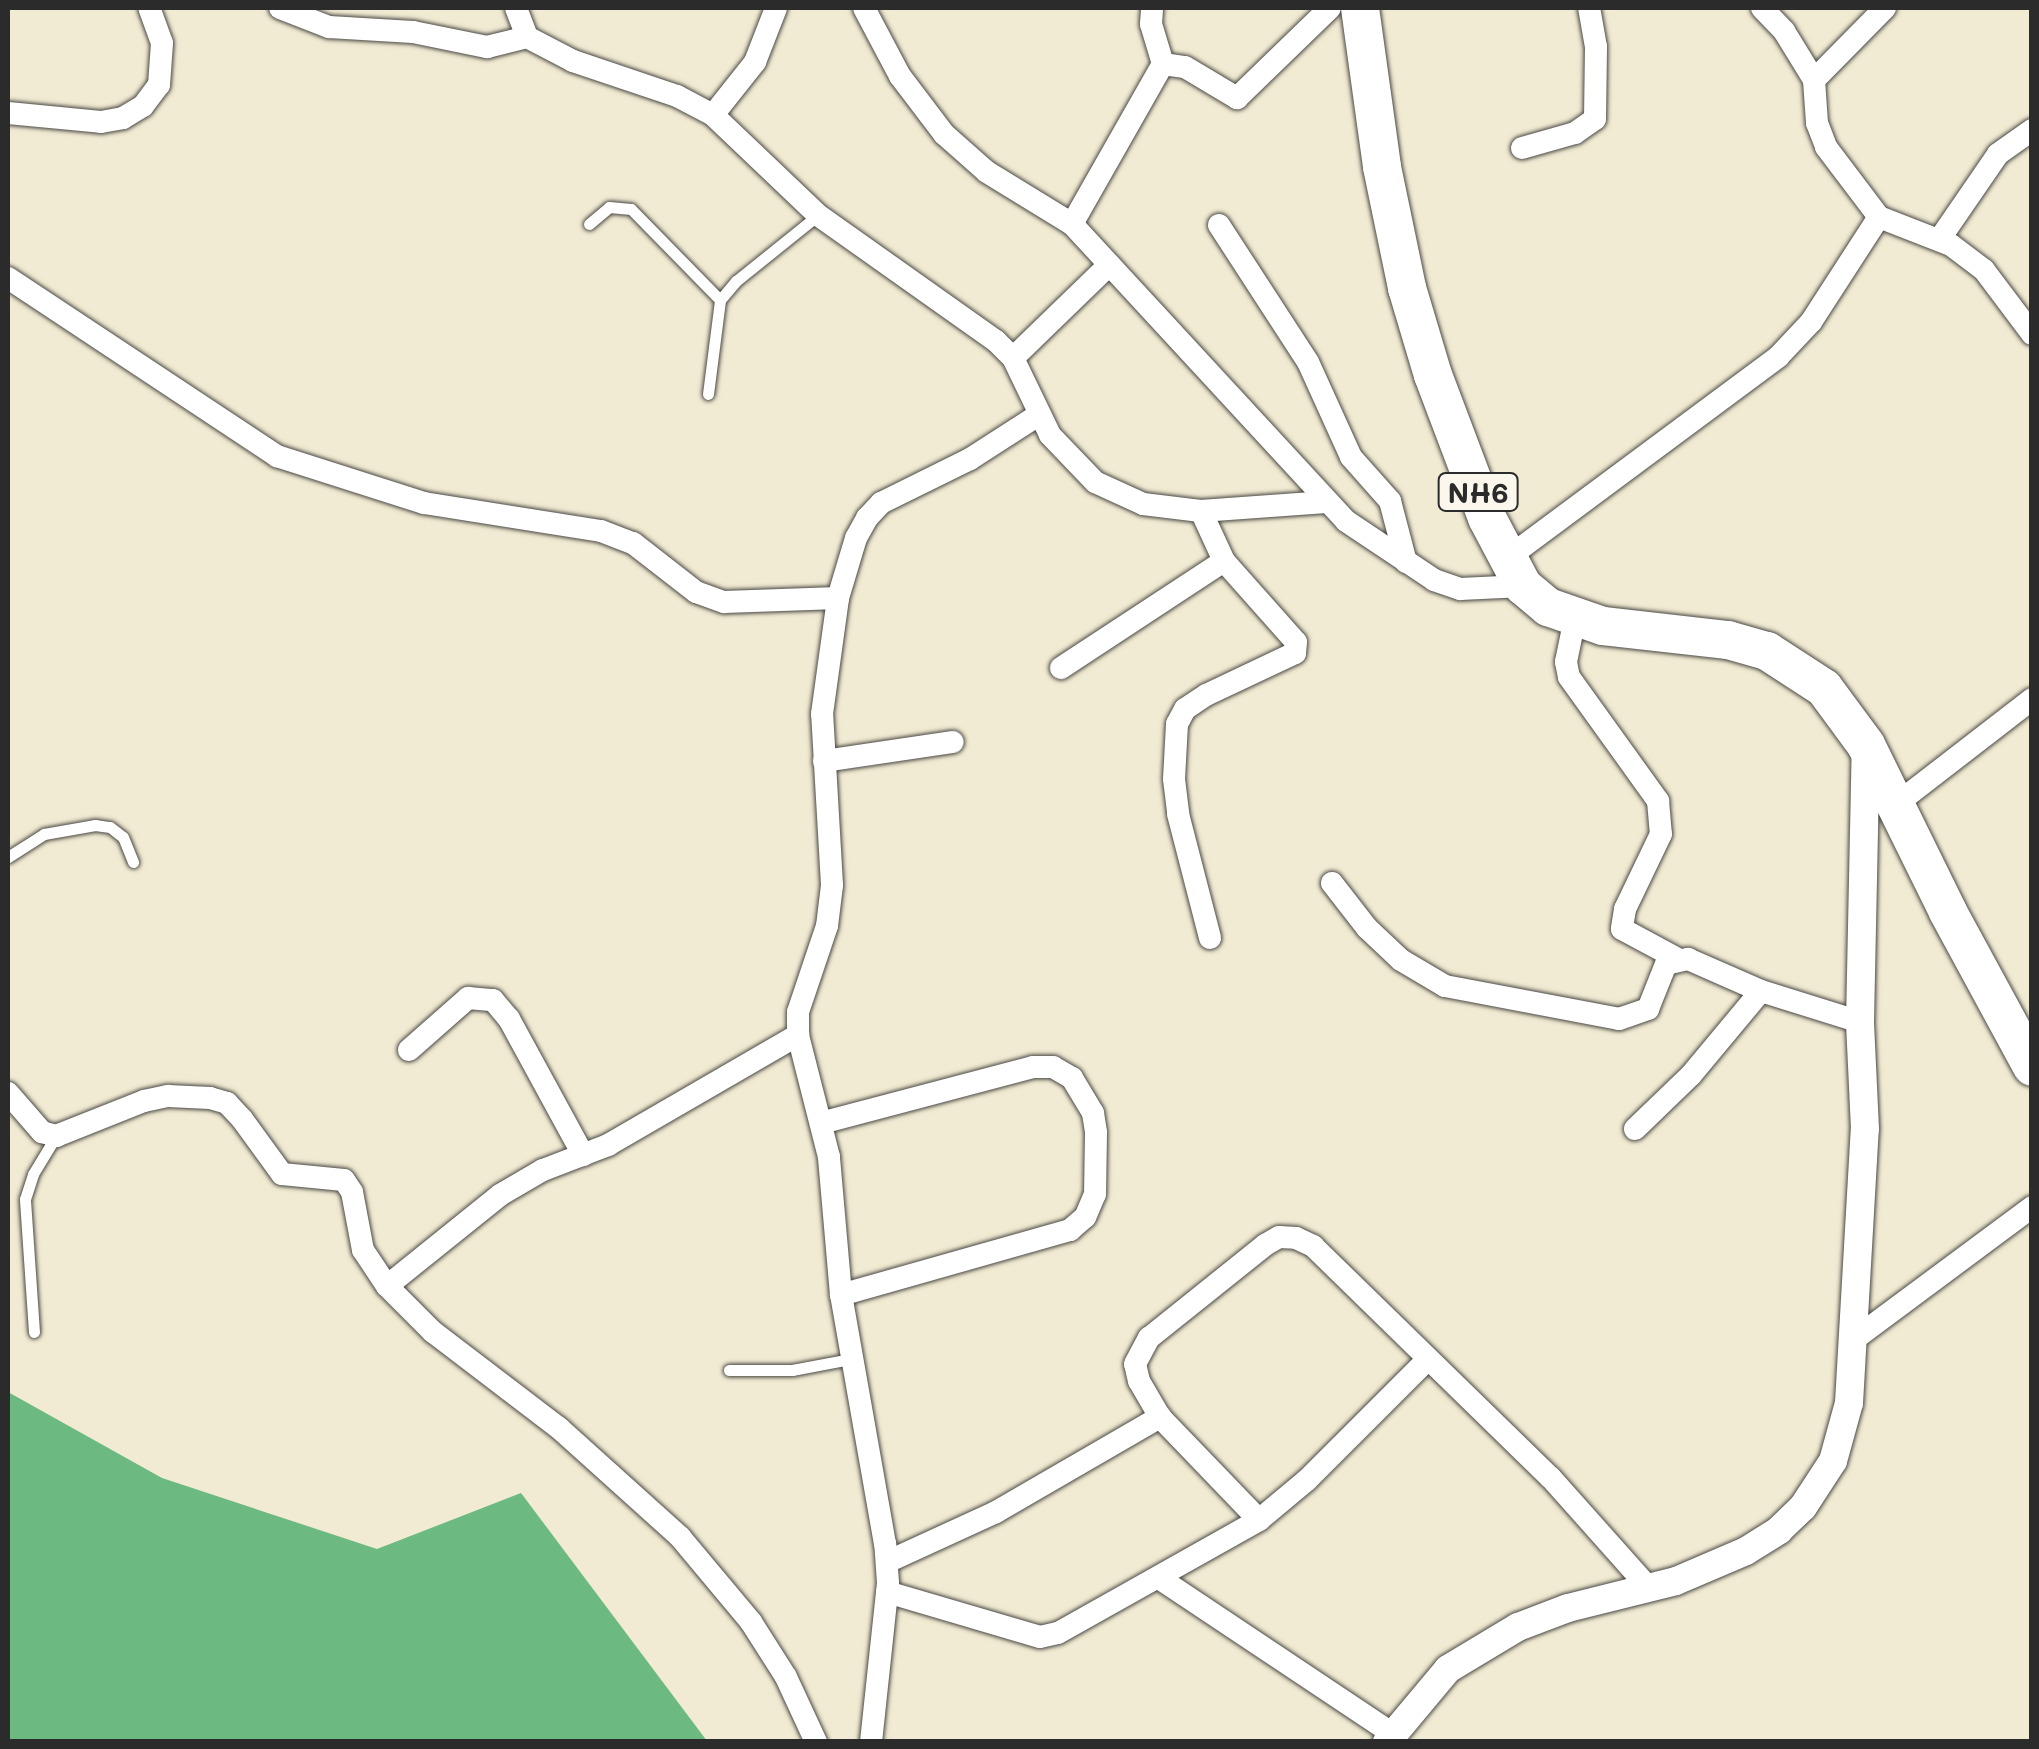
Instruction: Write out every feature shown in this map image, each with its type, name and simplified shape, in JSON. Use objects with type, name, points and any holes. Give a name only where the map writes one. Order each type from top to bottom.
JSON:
[{"type":"highway","name":"NH6","points":[[1360,8],[1382,167],[1407,288],[1433,375],[1515,572]]},
{"type":"highway","points":[[1515,572],[1548,606],[1575,618],[1603,626],[1728,640],[1777,655],[1824,688],[1866,746],[2032,1067]]},
{"type":"street","points":[[8,113],[101,122],[123,118],[144,106],[159,85],[162,43],[148,8]]},
{"type":"street","points":[[280,8],[329,27],[413,32],[487,47],[528,36]]},
{"type":"street","points":[[516,8],[528,36],[572,61],[676,96],[713,116],[818,215],[1013,358],[1037,416],[1095,482],[1116,495],[1143,504],[1202,512],[1326,502]]},
{"type":"street","points":[[713,116],[755,62],[776,8]]},
{"type":"street","points":[[864,8],[900,76],[944,134],[986,172],[1072,224],[1326,502],[1406,562],[1434,580],[1460,589],[1515,572],[1778,358],[1810,322],[1878,216]]},
{"type":"street","points":[[1072,224],[1163,64],[1151,24],[1152,8]]},
{"type":"street","points":[[1163,64],[1185,67],[1237,98],[1330,8]]},
{"type":"street","points":[[1522,148],[1575,133],[1594,119],[1596,47],[1589,8]]},
{"type":"street","points":[[1762,8],[1784,31],[1814,80],[1817,123],[1826,147],[1878,216],[1939,240],[1984,270],[2032,334]]},
{"type":"street","points":[[1814,80],[1884,8]]},
{"type":"street","points":[[1939,240],[1998,154],[2032,130]]},
{"type":"street","points":[[1220,226],[1308,362],[1351,456],[1390,501],[1406,562]]},
{"type":"street","points":[[1013,358],[1109,265]]},
{"type":"street","points":[[8,278],[277,456],[424,503],[601,532],[633,543],[696,592],[724,602],[838,598]]},
{"type":"street","points":[[872,1742],[887,1562],[840,1295],[829,1156],[798,1035],[798,1012],[827,926],[832,884],[822,714],[838,598],[856,538],[880,503],[970,459],[1037,416]]},
{"type":"street","points":[[1202,512],[1224,561],[1296,642],[1295,653],[1206,695],[1185,709],[1176,724],[1174,779],[1178,814],[1210,938]]},
{"type":"street","points":[[1061,668],[1224,561]]},
{"type":"street","points":[[1575,618],[1566,662],[1569,677],[1658,801],[1660,834],[1625,909],[1622,930],[1676,958],[1860,1022]]},
{"type":"street","points":[[1896,805],[2032,699]]},
{"type":"street","points":[[824,760],[953,742]]},
{"type":"street","points":[[1159,1578],[1390,1738],[1448,1669],[1482,1646],[1518,1626],[1568,1608],[1650,1588],[1746,1551],[1779,1530],[1802,1507],[1834,1461],[1848,1403],[1865,1129],[1860,1022],[1866,746]]},
{"type":"street","points":[[1332,883],[1367,928],[1401,960],[1445,986],[1619,1020],[1648,1009],[1666,964],[1676,958]]},
{"type":"street","points":[[1635,1130],[1691,1075],[1762,991]]},
{"type":"street","points":[[409,1050],[468,998],[494,1000],[583,1155]]},
{"type":"street","points":[[387,1286],[500,1195],[543,1170],[608,1145],[798,1035]]},
{"type":"street","points":[[821,1123],[1032,1067],[1053,1067],[1072,1078],[1093,1114],[1096,1134],[1095,1194],[1085,1217],[1070,1230],[840,1295]]},
{"type":"street","points":[[8,1092],[42,1132],[56,1136],[156,1099],[195,1096],[227,1103],[282,1174],[338,1177],[348,1185],[363,1250],[387,1286],[433,1332],[559,1428],[680,1537],[751,1622],[786,1677],[816,1742]]},
{"type":"street","points":[[1853,1340],[2032,1207]]},
{"type":"street","points":[[1258,1520],[1160,1417],[1139,1381],[1136,1364],[1149,1338],[1279,1237],[1313,1246],[1426,1361],[1552,1478],[1650,1588]]},
{"type":"street","points":[[887,1592],[1047,1637],[1258,1520],[1307,1480],[1426,1361]]},
{"type":"street","points":[[887,1562],[996,1512],[1160,1417]]},
{"type":"lane","points":[[589,224],[608,206],[631,209],[720,300]]},
{"type":"lane","points":[[708,394],[720,300],[736,281],[818,215]]},
{"type":"lane","points":[[8,857],[44,834],[95,826],[110,827],[123,837],[133,862]]},
{"type":"lane","points":[[34,1332],[25,1199],[33,1174],[56,1136]]},
{"type":"lane","points":[[729,1370],[792,1370],[851,1359]]},
{"type":"green space","points":[[8,1392],[162,1478],[377,1549],[521,1493],[707,1741],[8,1741]]}]
